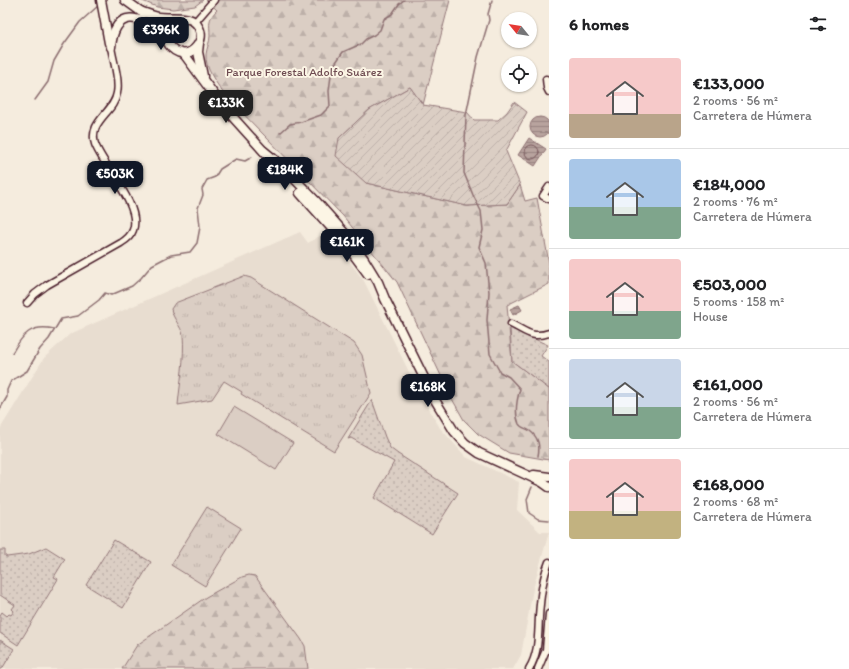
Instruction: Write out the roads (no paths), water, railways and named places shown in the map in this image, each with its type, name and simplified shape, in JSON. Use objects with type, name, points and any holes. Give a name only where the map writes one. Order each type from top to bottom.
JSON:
[{"type":"main road","points":[[101,0],[111,47]]},
{"type":"main road","points":[[125,0],[166,31]]},
{"type":"main road","points":[[140,11],[156,16],[190,19],[195,22],[200,32],[198,52],[205,83]]},
{"type":"main road","points":[[111,47],[114,30],[123,20],[134,18],[139,19],[166,31]]},
{"type":"main road","points":[[180,18],[171,23],[166,31],[167,41],[170,47],[184,54],[221,104],[264,152],[280,164],[348,237],[378,282],[385,300],[435,400],[454,431],[465,443],[479,453],[549,486]]},
{"type":"main road","points":[[184,54],[195,48],[200,41]]},
{"type":"main road","points":[[518,471],[549,477]]},
{"type":"street","points":[[195,22],[214,0]]},
{"type":"street","points":[[27,303],[35,294],[47,285],[121,244],[133,231],[134,219],[132,210],[118,181],[99,152],[94,137],[95,128],[117,94],[117,80],[111,47]]},
{"type":"street","points":[[546,79],[549,92]]},
{"type":"street","points":[[546,197],[549,187]]},
{"type":"street","points":[[511,324],[534,336],[549,333]]},
{"type":"street","points":[[529,669],[537,649],[542,587],[545,571],[549,562]]},
{"type":"street","points":[[538,669],[546,650],[549,614]]},
{"type":"water","points":[[540,117],[547,120],[549,123],[549,131],[547,134],[540,137],[533,134],[530,127],[533,120]]},
{"type":"water","points":[[529,138],[546,149],[535,166],[518,155]]},
{"type":"water","points":[[519,305],[522,310],[513,315],[510,309]]},
{"type":"waterway","points":[[280,133],[290,124],[321,115],[330,106],[329,91],[332,68],[343,52],[361,44],[380,30],[384,19],[392,14],[404,0]]},
{"type":"waterway","points":[[492,0],[488,14],[489,20],[478,57],[466,115],[464,173],[481,211],[483,230],[479,247],[486,263],[489,292],[487,320],[490,354],[500,372],[509,377],[520,389],[516,406],[517,420],[522,427],[530,431],[537,439],[539,446],[538,456]]},
{"type":"waterway","points":[[35,100],[48,82],[54,61],[64,44],[80,22],[98,6]]},
{"type":"waterway","points":[[0,409],[7,397],[7,390],[11,381],[27,371],[61,319],[78,316],[99,300],[105,293],[111,295],[132,286],[152,265],[171,255],[190,252],[197,243],[200,227],[198,208],[203,195],[202,189],[207,180],[215,177],[220,169],[236,159],[245,161],[252,157]]},
{"type":"waterway","points":[[12,353],[28,332],[39,328],[54,329]]},
{"type":"waterway","points":[[532,487],[527,499],[529,513],[538,519],[549,520]]},
{"type":"park label","name":"Parque Forestal Adolfo Suárez","points":[[304,72]]}]
